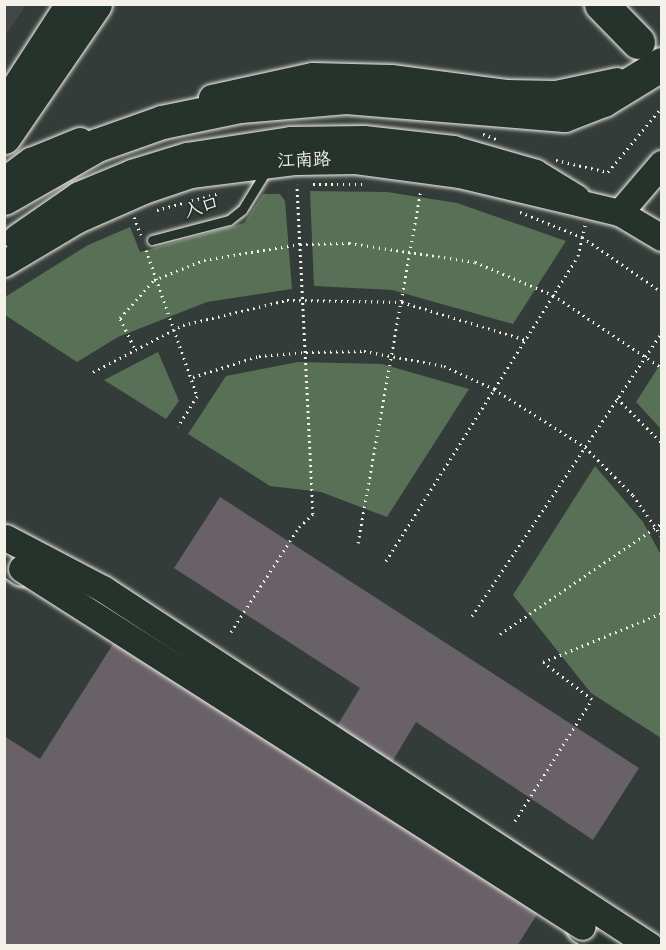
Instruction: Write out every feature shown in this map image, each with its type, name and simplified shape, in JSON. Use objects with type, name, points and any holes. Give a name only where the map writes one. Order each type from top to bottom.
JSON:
[{"type":"highway","points":[[4,137],[95,4]]},
{"type":"highway","points":[[601,4],[650,49]]},
{"type":"highway","points":[[4,198],[97,145],[162,122],[240,106],[346,97],[493,113],[564,114],[613,96],[662,64]]},
{"type":"highway","points":[[595,936],[616,945]]},
{"type":"main road","points":[[4,104],[69,4]]},
{"type":"main road","points":[[4,181],[31,161],[137,119],[275,81],[391,78],[506,93],[556,94],[625,78],[650,49]]},
{"type":"main road","points":[[4,247],[79,195],[187,156],[291,140],[364,139],[453,149],[536,174],[590,206]]},
{"type":"main road","name":"江南路","points":[[4,264],[78,220],[144,191],[191,175],[271,164],[409,166],[620,213],[662,238]]},
{"type":"main road","points":[[620,213],[662,164]]},
{"type":"main road","points":[[8,550],[595,936]]},
{"type":"main road","points":[[8,550],[103,589],[650,945]]},
{"type":"lane","name":"入口","points":[[152,240],[229,220],[242,210],[271,164]]},
{"type":"path","points":[[608,172],[662,107]]},
{"type":"path","points":[[231,632],[299,527],[314,514],[297,184]]},
{"type":"path","points":[[153,211],[255,187],[297,184],[374,184]]},
{"type":"path","points":[[412,189],[433,191]]},
{"type":"path","points":[[358,543],[421,190]]},
{"type":"path","points":[[386,561],[578,256],[590,206]]},
{"type":"path","points":[[512,210],[582,237],[662,292]]},
{"type":"path","points":[[124,221],[143,214]]},
{"type":"path","points":[[134,217],[193,377],[197,396],[178,427]]},
{"type":"path","points":[[134,347],[120,318],[138,292],[157,278],[204,260],[300,244],[411,249],[475,262],[554,295],[662,368]]},
{"type":"path","points":[[93,372],[134,347],[175,328],[248,305],[304,300],[402,302],[526,340]]},
{"type":"path","points":[[472,616],[662,332]]},
{"type":"path","points":[[193,377],[259,356],[306,352],[393,355],[444,366],[494,389],[585,447],[633,495],[662,537]]},
{"type":"path","points":[[617,398],[662,443]]},
{"type":"path","points":[[500,634],[662,523]]},
{"type":"path","points":[[514,821],[592,699],[543,662],[662,613]]},
{"type":"shaded area","points":[[4,5],[26,5],[5,36]]},
{"type":"green space","points":[[310,191],[387,192],[457,203],[566,241],[513,324],[392,290],[314,286]]},
{"type":"green space","points":[[263,194],[280,194],[285,201],[292,289],[207,302],[118,337],[77,362],[5,315],[5,297],[88,245],[130,227],[140,252],[244,223]]},
{"type":"green space","points":[[158,352],[179,401],[166,419],[104,380]]},
{"type":"green space","points":[[298,362],[382,364],[469,389],[387,517],[321,492],[270,486],[188,434],[226,376]]},
{"type":"green space","points":[[661,363],[661,429],[636,402]]},
{"type":"green space","points":[[595,466],[643,522],[661,555],[661,738],[591,693],[513,595]]},
{"type":"building","points":[[220,497],[639,768],[593,840],[416,722],[392,762],[564,872],[517,946],[4,946],[4,736],[40,759],[141,600],[337,726],[360,688],[174,568]]}]
